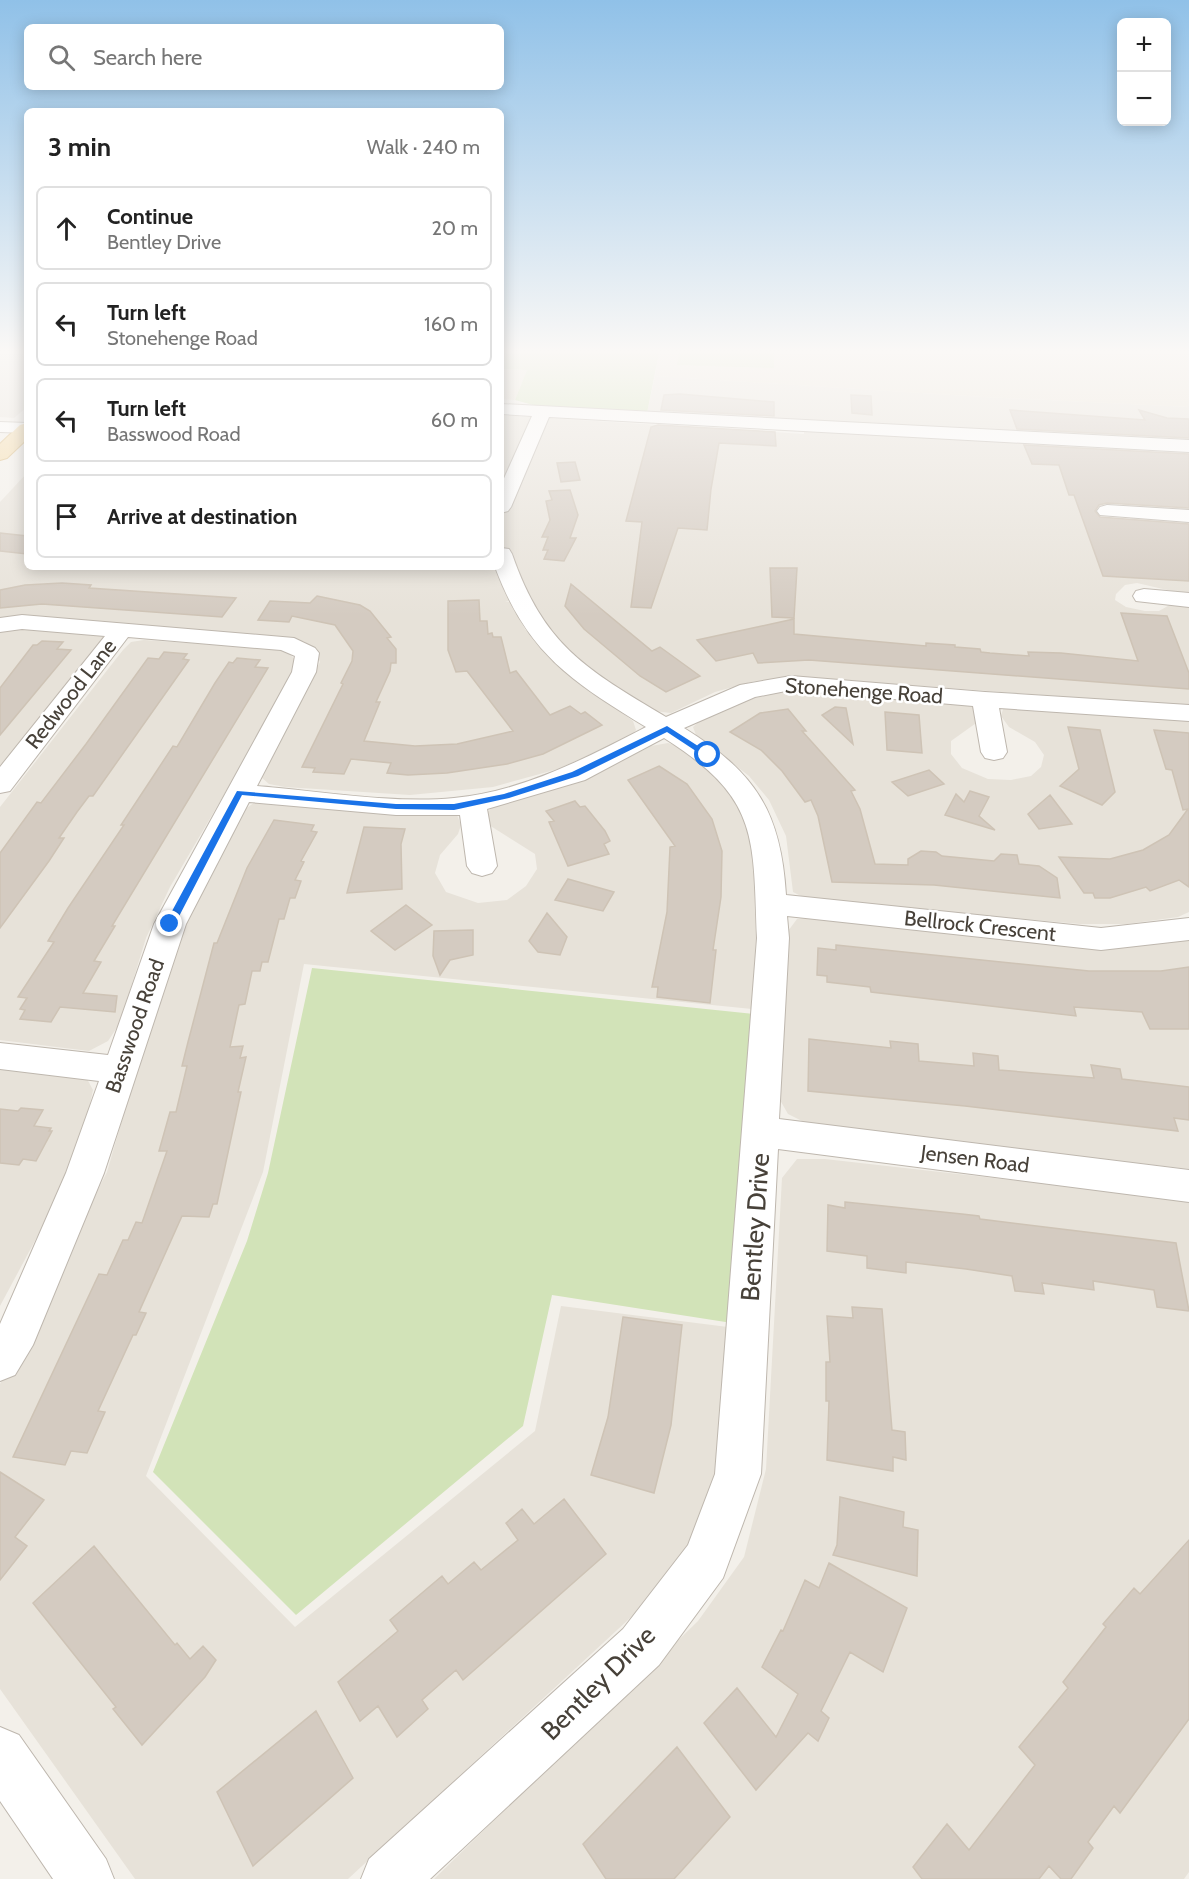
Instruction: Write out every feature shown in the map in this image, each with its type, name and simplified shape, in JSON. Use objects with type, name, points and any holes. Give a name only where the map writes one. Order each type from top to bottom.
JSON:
[{"type":"main road","points":[[0,454],[14,441]]},
{"type":"street","points":[[504,500],[530,441]]},
{"type":"street","points":[[1091,441],[1189,446]]},
{"type":"street","points":[[1107,511],[1189,516]]},
{"type":"street","name":"Bentley Drive","points":[[389,1879],[641,1647],[706,1562],[738,1474],[773,938],[768,850],[751,801],[732,775],[708,755],[632,708],[548,645],[516,594],[504,562]]},
{"type":"street","points":[[1144,596],[1189,600]]},
{"type":"street","name":"Basswood Road","points":[[0,625],[22,622],[120,632],[286,643],[307,653],[304,672],[170,924],[85,1173],[12,1345],[0,1361]]},
{"type":"street","name":"Redwood Lane","points":[[0,785],[120,632]]},
{"type":"street","name":"Stonehenge Road","points":[[240,793],[396,806],[454,807],[506,796],[575,774],[703,708],[749,690],[791,683],[847,686],[984,700],[1189,713]]},
{"type":"street","points":[[984,700],[994,752]]},
{"type":"street","points":[[472,803],[482,866]]},
{"type":"street","name":"Bellrock Crescent","points":[[771,904],[1101,939],[1189,929]]},
{"type":"street","points":[[0,1056],[120,1070]]},
{"type":"street","name":"Jensen Road","points":[[761,1132],[1189,1186]]},
{"type":"street","points":[[0,1754],[86,1879]]},
{"type":"shaded area","points":[[504,441],[1044,441],[1189,449],[1189,512],[1131,509],[1120,503],[1091,500],[1085,516],[1126,523],[1132,517],[1189,520],[1189,595],[1137,583],[1125,585],[1116,594],[1115,600],[1126,607],[1145,611],[1159,611],[1173,603],[1189,604],[1189,706],[817,678],[755,681],[715,692],[671,713],[653,711],[590,669],[554,634],[529,601],[505,601],[510,602],[525,629],[542,649],[573,676],[633,721],[636,730],[632,735],[558,769],[493,787],[410,795],[285,787],[269,784],[261,777],[320,662],[316,652],[305,642],[287,637],[35,617],[0,621],[0,502],[24,476],[24,570],[504,570]]},
{"type":"shaded area","points":[[23,627],[98,633],[106,636],[0,773],[0,631]]},
{"type":"shaded area","points":[[144,640],[265,648],[287,652],[298,662],[295,673],[170,887],[146,938],[120,1023],[108,1041],[89,1051],[0,1040],[0,807],[123,650],[131,642]]},
{"type":"shaded area","points":[[821,690],[962,701],[975,707],[979,721],[951,741],[951,754],[962,768],[988,779],[1011,780],[1031,776],[1041,767],[1044,755],[1035,742],[1009,727],[1001,716],[1003,709],[1017,705],[1189,719],[1189,912],[1178,917],[1127,924],[1080,924],[809,900],[793,892],[786,836],[769,800],[749,776],[696,735],[693,727],[701,720],[738,702],[777,693]]},
{"type":"shaded area","points":[[668,743],[684,748],[719,777],[744,809],[757,848],[758,904],[752,1009],[304,964],[263,1172],[146,1476],[295,1627],[535,1431],[561,1306],[728,1327],[724,1455],[706,1522],[670,1581],[348,1879],[135,1879],[0,1689],[0,1384],[107,1172],[179,922],[244,810],[255,802],[447,810],[457,815],[461,825],[458,834],[440,855],[435,873],[446,892],[478,903],[507,900],[526,886],[537,869],[535,854],[489,825],[486,814],[497,802],[559,787],[606,769],[651,746]]},
{"type":"shaded area","points":[[821,916],[1189,933],[1189,1169],[812,1126],[788,1114],[780,1100],[788,931],[797,919]]},
{"type":"shaded area","points":[[0,1067],[86,1077],[93,1090],[81,1145],[60,1194],[0,1306]]},
{"type":"shaded area","points":[[797,1159],[825,1159],[1189,1200],[1189,1872],[1184,1879],[434,1879],[698,1621],[744,1557],[766,1469],[782,1178]]},
{"type":"green space","points":[[312,968],[754,1014],[732,1323],[552,1295],[523,1426],[296,1615],[153,1472],[247,1241],[268,1173]]},
{"type":"building","points":[[647,441],[776,441],[776,446],[719,443],[707,530],[678,528],[651,608],[631,607],[642,522],[626,521]]},
{"type":"building","points":[[1024,445],[1189,454],[1189,508],[1107,503],[1099,505],[1095,511],[1100,517],[1189,524],[1189,581],[1103,576],[1074,495],[1069,495],[1059,465],[1032,464]]},
{"type":"building","points":[[575,462],[580,480],[561,482],[557,463]]},
{"type":"building","points":[[570,490],[578,515],[570,538],[576,538],[564,561],[544,559],[548,550],[543,550],[548,537],[542,537],[550,520],[546,501],[552,500],[549,491]]},
{"type":"building","points":[[0,533],[24,536],[24,554],[0,551]]},
{"type":"building","points":[[770,568],[797,568],[794,618],[772,617]]},
{"type":"building","points":[[62,583],[91,585],[89,588],[236,598],[222,617],[42,604],[0,608],[0,590],[25,585]]},
{"type":"building","points":[[571,584],[652,651],[660,647],[700,676],[666,692],[640,676],[584,629],[565,606]]},
{"type":"building","points":[[317,596],[360,605],[370,611],[391,637],[387,638],[396,649],[396,663],[391,663],[390,671],[376,702],[380,702],[364,741],[415,746],[457,744],[513,731],[467,671],[456,672],[448,650],[448,601],[479,600],[480,621],[487,621],[488,634],[492,633],[493,637],[501,637],[510,673],[516,671],[550,715],[570,706],[581,714],[585,712],[602,725],[543,754],[507,764],[447,773],[408,775],[387,773],[391,763],[351,759],[344,774],[313,772],[315,768],[302,767],[343,684],[341,683],[352,661],[353,651],[335,625],[292,616],[289,622],[258,620],[270,601],[310,603]]},
{"type":"building","points":[[1121,613],[1167,616],[1189,673],[1189,689],[809,660],[758,663],[753,653],[716,661],[697,640],[794,619],[794,634],[926,646],[926,643],[955,645],[955,647],[980,649],[981,652],[990,653],[1029,656],[1028,652],[1061,653],[1138,661]]},
{"type":"building","points":[[42,641],[63,642],[57,649],[71,650],[0,735],[0,688],[33,645]]},
{"type":"building","points":[[164,652],[187,654],[183,659],[189,660],[93,796],[89,796],[77,812],[59,838],[64,838],[49,861],[0,928],[0,853],[37,802],[41,803],[86,744],[148,658],[159,659]]},
{"type":"building","points":[[237,658],[260,660],[255,667],[268,668],[112,926],[115,926],[94,961],[101,962],[83,993],[117,996],[115,1012],[60,1007],[51,1022],[20,1019],[25,1010],[20,1009],[27,998],[18,997],[54,942],[48,941],[173,746],[177,747],[229,662],[233,663]]},
{"type":"building","points":[[835,707],[846,708],[853,744],[822,715]]},
{"type":"building","points":[[788,709],[806,731],[802,731],[855,790],[851,791],[860,809],[875,864],[908,865],[908,859],[921,851],[936,852],[942,856],[994,861],[1001,854],[1017,855],[1019,864],[1039,866],[1057,878],[1060,898],[934,885],[832,882],[818,816],[811,800],[805,802],[782,771],[761,750],[730,732],[760,713]]},
{"type":"building","points":[[885,712],[919,715],[922,753],[887,750]]},
{"type":"building","points":[[1068,727],[1100,730],[1115,792],[1102,805],[1060,786],[1079,769]]},
{"type":"building","points":[[1154,730],[1189,733],[1189,887],[1179,880],[1150,891],[1146,887],[1110,898],[1095,898],[1093,893],[1084,893],[1059,857],[1110,859],[1143,850],[1169,835],[1188,809],[1183,810],[1172,770],[1166,769]]},
{"type":"building","points":[[659,766],[687,784],[712,819],[722,851],[721,897],[713,950],[716,950],[710,1003],[657,997],[658,987],[652,987],[667,912],[670,847],[675,846],[628,780]]},
{"type":"building","points":[[929,770],[944,784],[908,796],[892,782]]},
{"type":"building","points":[[970,791],[989,797],[979,816],[995,830],[945,815],[956,794],[964,802]]},
{"type":"building","points":[[1050,795],[1072,824],[1039,829],[1028,814]]},
{"type":"building","points":[[575,801],[580,807],[585,806],[605,831],[610,841],[604,844],[609,854],[568,866],[549,822],[554,821],[546,811]]},
{"type":"building","points":[[274,820],[314,825],[311,831],[317,832],[301,861],[304,862],[295,880],[301,881],[295,898],[290,898],[284,919],[279,919],[268,962],[262,962],[260,971],[252,971],[245,1004],[239,1005],[230,1047],[243,1046],[240,1058],[246,1057],[238,1092],[241,1092],[217,1204],[213,1204],[209,1217],[182,1216],[139,1312],[146,1313],[136,1335],[133,1335],[98,1411],[105,1412],[87,1453],[71,1451],[65,1465],[13,1457],[99,1274],[107,1275],[123,1240],[128,1240],[136,1222],[142,1223],[167,1151],[159,1151],[170,1112],[176,1112],[187,1066],[182,1066],[214,943],[217,943],[247,868]]},
{"type":"building","points":[[364,827],[405,829],[401,844],[402,889],[347,893]]},
{"type":"building","points":[[568,879],[614,892],[603,911],[555,900]]},
{"type":"building","points":[[406,905],[432,925],[395,950],[371,931]]},
{"type":"building","points":[[547,913],[567,937],[560,955],[538,952],[529,941]]},
{"type":"building","points":[[473,930],[473,955],[450,960],[440,975],[433,956],[434,931]]},
{"type":"building","points":[[836,945],[1089,971],[1161,971],[1189,967],[1189,1029],[1150,1029],[1142,1012],[1074,1007],[1076,1016],[871,992],[870,987],[827,982],[827,976],[817,975],[818,948],[836,950]]},
{"type":"building","points":[[809,1039],[891,1048],[890,1041],[918,1044],[919,1061],[974,1066],[973,1053],[998,1056],[999,1070],[1094,1078],[1091,1065],[1120,1069],[1122,1079],[1189,1087],[1189,1120],[1174,1118],[1178,1131],[965,1106],[808,1091]]},
{"type":"building","points":[[21,1108],[43,1110],[34,1126],[51,1128],[49,1131],[52,1131],[36,1161],[23,1159],[19,1165],[0,1163],[0,1109],[18,1111]]},
{"type":"building","points":[[845,1202],[979,1216],[980,1219],[1176,1243],[1189,1311],[1157,1307],[1154,1290],[1093,1281],[1094,1290],[1042,1283],[1044,1294],[1015,1291],[1012,1276],[966,1269],[906,1262],[906,1273],[867,1268],[867,1256],[827,1251],[828,1205],[845,1208]]},
{"type":"building","points":[[852,1307],[882,1309],[892,1430],[905,1432],[906,1460],[893,1457],[893,1471],[827,1460],[829,1401],[826,1401],[826,1362],[830,1362],[827,1316],[853,1318]]},
{"type":"building","points":[[623,1317],[682,1325],[671,1425],[654,1493],[591,1475],[608,1417]]},
{"type":"building","points":[[0,1472],[44,1500],[15,1537],[27,1546],[0,1580]]},
{"type":"building","points":[[840,1497],[904,1512],[903,1527],[918,1530],[917,1576],[833,1555],[837,1545]]},
{"type":"building","points":[[564,1499],[606,1554],[463,1680],[456,1670],[422,1700],[428,1709],[397,1737],[378,1706],[360,1721],[338,1682],[398,1631],[390,1620],[442,1576],[448,1584],[474,1562],[481,1570],[518,1540],[506,1523],[522,1509],[534,1524]]},
{"type":"building","points":[[1189,1540],[1189,1719],[1120,1813],[1114,1806],[1088,1842],[1093,1848],[1071,1879],[1061,1879],[1049,1866],[1039,1879],[922,1879],[913,1867],[947,1824],[969,1850],[1035,1765],[1019,1747],[1068,1688],[1063,1682],[1106,1627],[1103,1624],[1134,1588],[1140,1594]]},
{"type":"building","points":[[94,1546],[175,1645],[177,1643],[190,1659],[203,1646],[216,1660],[205,1677],[142,1745],[113,1709],[116,1707],[33,1603]]},
{"type":"building","points":[[829,1563],[907,1608],[883,1672],[850,1652],[821,1711],[829,1718],[818,1741],[808,1733],[756,1790],[704,1723],[737,1688],[776,1737],[798,1694],[762,1667],[781,1630],[783,1631],[805,1580],[819,1588]]},
{"type":"building","points":[[316,1711],[353,1778],[253,1866],[217,1792]]},
{"type":"building","points":[[677,1747],[730,1817],[674,1879],[606,1879],[583,1844]]},
{"type":"route","points":[[170,924],[240,793],[396,806],[454,807],[506,796],[575,774],[667,728],[708,755]]}]
